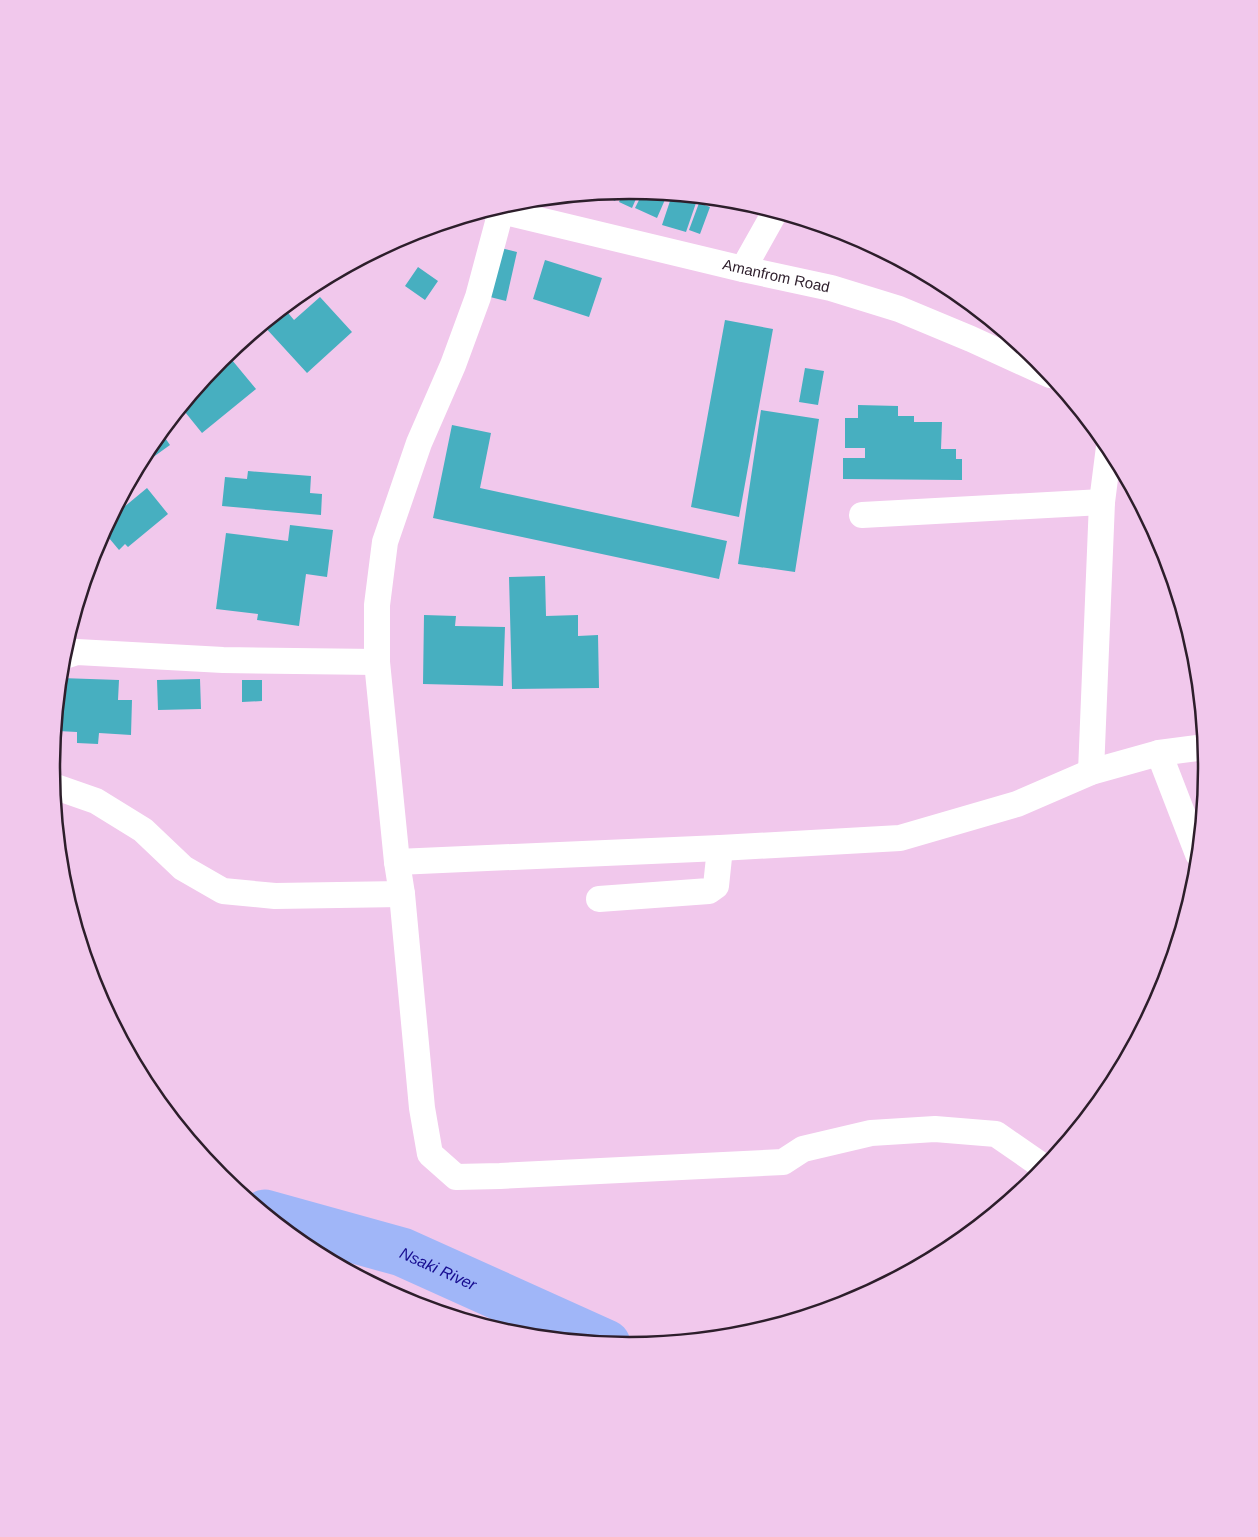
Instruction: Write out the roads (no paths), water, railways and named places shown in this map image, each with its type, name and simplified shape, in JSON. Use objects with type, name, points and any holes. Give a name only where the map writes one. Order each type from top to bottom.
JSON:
[{"type":"street","name":"Amanfrom Road","points":[[508,213],[831,288],[899,309],[1032,367]]},
{"type":"street","points":[[496,216],[478,297],[453,365],[419,443],[385,542],[377,606],[377,662],[396,862],[402,894],[422,1108],[430,1154],[456,1177],[500,1176],[783,1162],[803,1149],[871,1133],[936,1129],[996,1134],[1038,1163]]},
{"type":"street","points":[[743,269],[772,218]]},
{"type":"street","points":[[1091,772],[1102,502],[1107,460]]},
{"type":"street","points":[[862,515],[1102,502]]},
{"type":"street","points":[[72,654],[77,652],[223,660],[377,662]]},
{"type":"street","points":[[396,862],[900,838],[1017,804],[1091,772],[1159,753],[1197,748]]},
{"type":"street","points":[[1159,753],[1193,841]]},
{"type":"street","points":[[61,789],[96,801],[143,830],[183,868],[223,891],[275,896],[402,894]]},
{"type":"street","points":[[599,899],[709,892],[716,886],[720,848]]},
{"type":"waterway","name":"Nsaki River","points":[[281,1218],[402,1252],[587,1336]]}]
